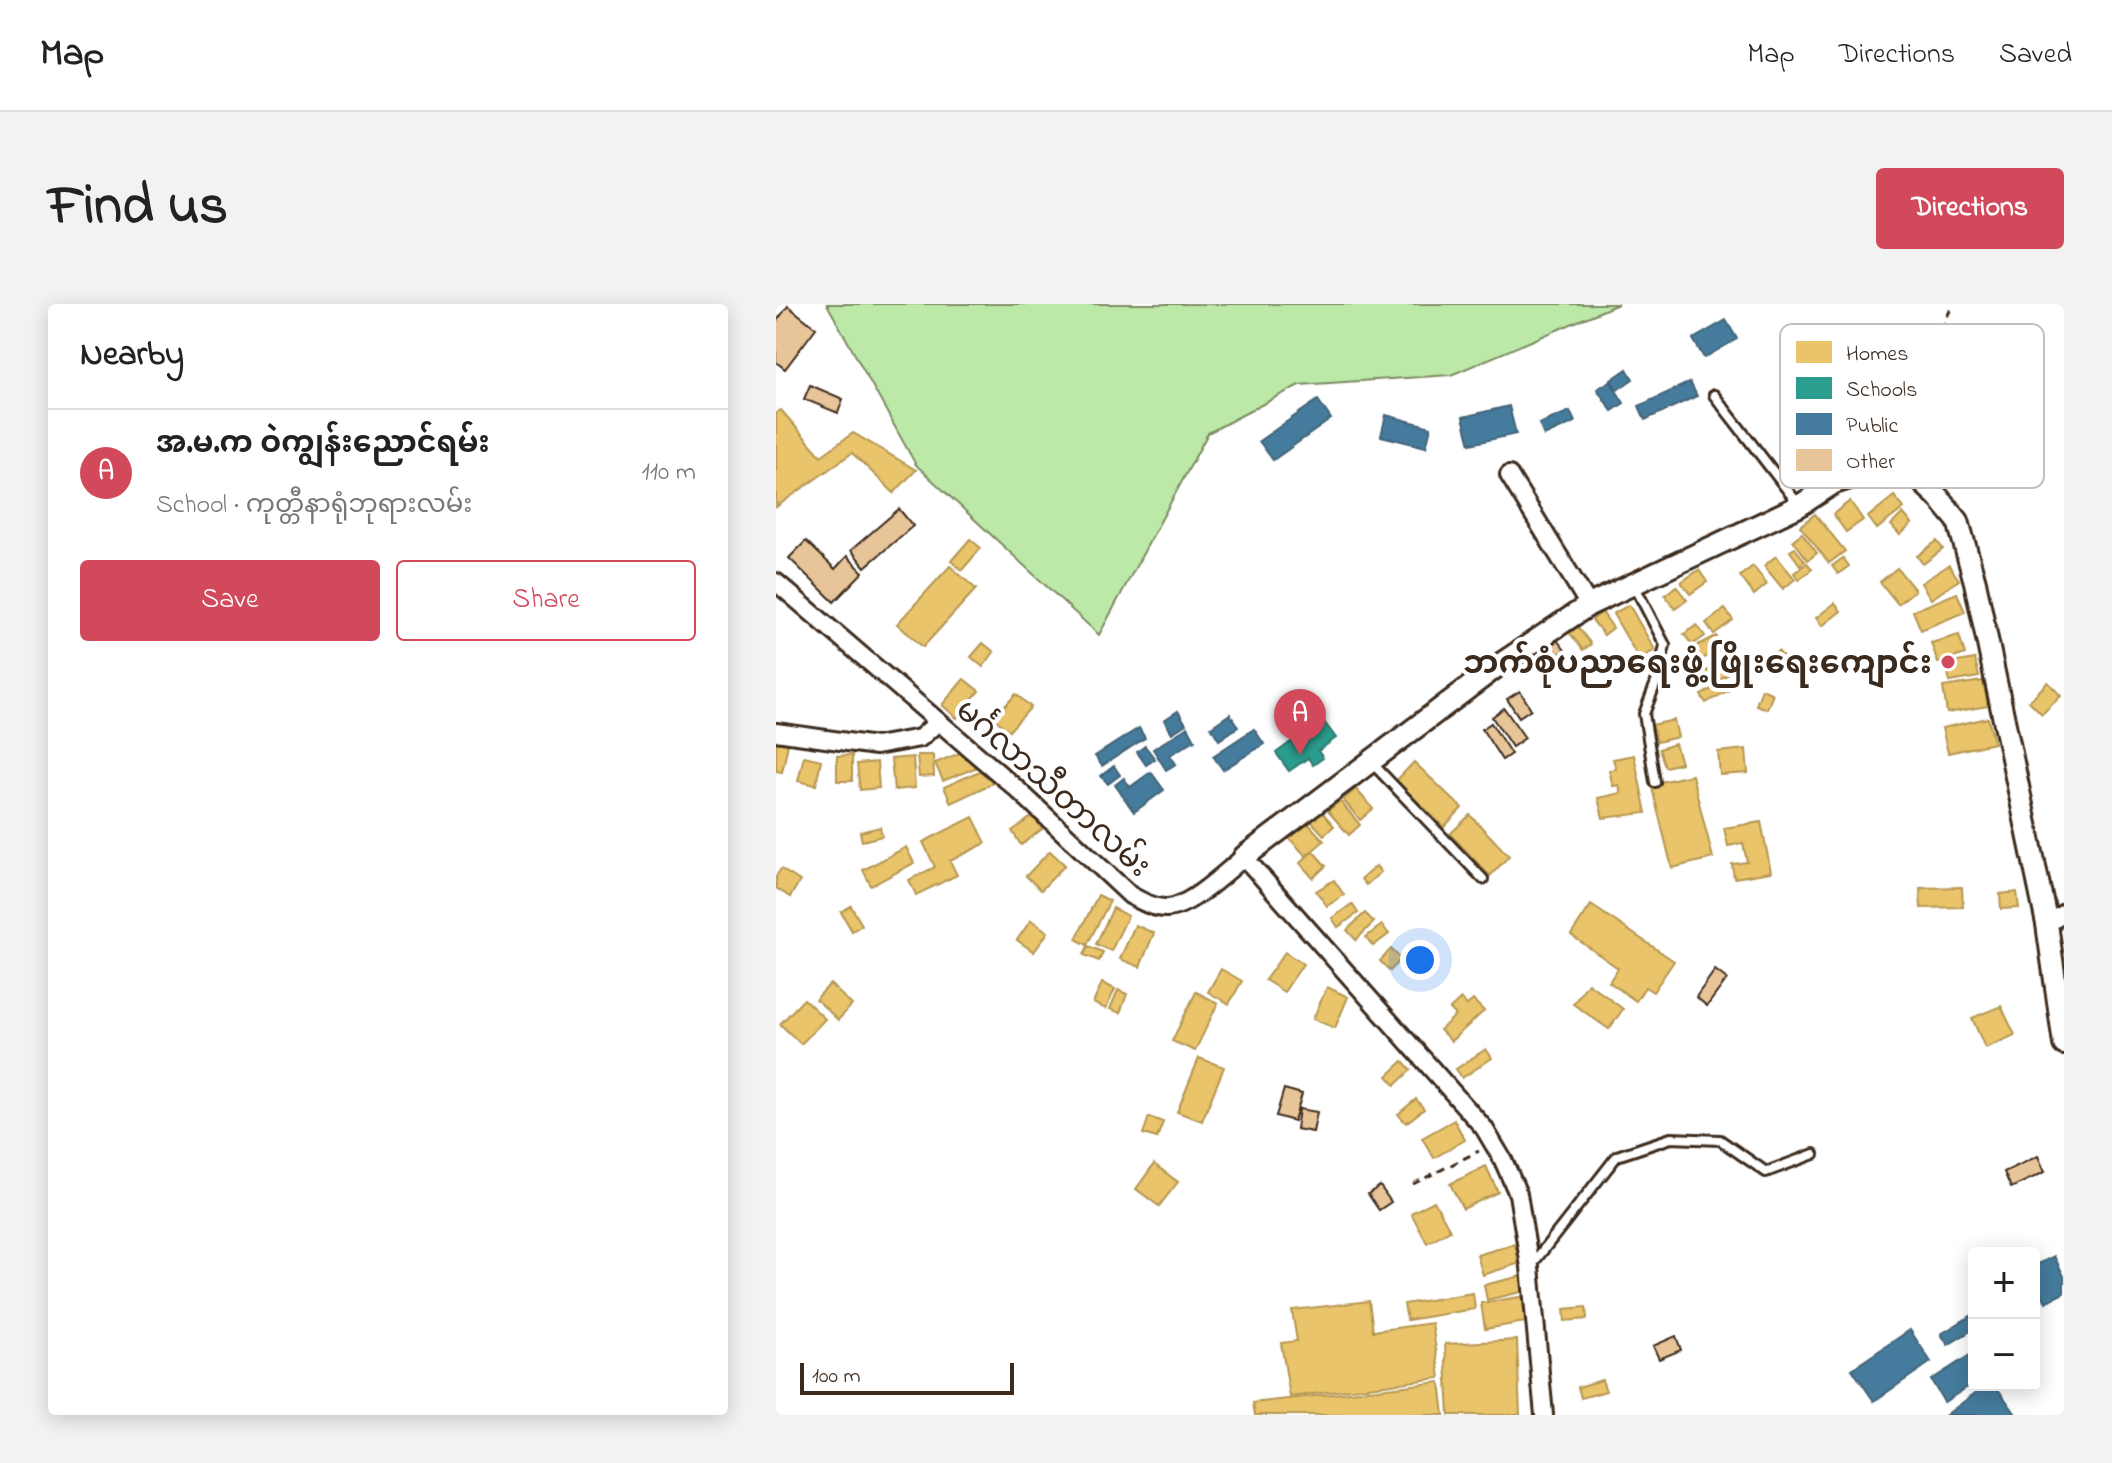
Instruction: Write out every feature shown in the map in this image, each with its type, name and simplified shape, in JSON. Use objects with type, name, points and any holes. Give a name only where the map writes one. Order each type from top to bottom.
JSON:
[{"type":"street","points":[[1509,475],[1589,605]]},
{"type":"street","points":[[1544,1415],[1530,1267],[1518,1194],[1493,1144],[1484,1128],[1244,857],[1496,667],[1589,605],[1799,506],[1826,488]]},
{"type":"street","points":[[1928,488],[1958,521],[1975,582],[2056,918],[2064,1044]]},
{"type":"street","name":"မင်္ဂလာသီတာလမ်း","points":[[776,582],[1017,789],[1130,895],[1145,904],[1167,908],[1196,896],[1244,857]]},
{"type":"street","points":[[776,732],[876,746],[920,738],[938,722]]},
{"type":"lane","points":[[1714,395],[1780,481]]},
{"type":"lane","points":[[1785,488],[1799,506]]},
{"type":"lane","points":[[1634,585],[1665,645],[1658,677],[1644,714],[1655,782]]},
{"type":"lane","points":[[1371,763],[1483,879]]},
{"type":"lane","points":[[1530,1267],[1617,1156],[1671,1138],[1720,1140],[1766,1172],[1814,1154]]},
{"type":"path","points":[[1944,324],[1953,304]]},
{"type":"path","points":[[1413,1184],[1493,1144]]},
{"type":"green space","points":[[827,304],[1618,304],[1451,375],[1299,385],[1208,433],[1099,635],[916,465]]},
{"type":"building: Homes","points":[[781,410],[821,456],[853,433],[916,470],[894,493],[852,453],[776,507],[776,413]]},
{"type":"building: Homes","points":[[1894,496],[1904,508],[1877,529],[1868,517]]},
{"type":"building: Homes","points":[[1850,501],[1863,520],[1846,532],[1833,514]]},
{"type":"building: Homes","points":[[1903,513],[1912,524],[1900,535],[1891,525]]},
{"type":"building: Homes","points":[[1815,514],[1845,551],[1829,563],[1800,526]]},
{"type":"building: Homes","points":[[1802,533],[1817,553],[1808,560],[1793,540]]},
{"type":"building: Homes","points":[[970,539],[981,548],[962,570],[951,561]]},
{"type":"building: Homes","points":[[1937,541],[1943,549],[1923,564],[1917,556]]},
{"type":"building: Homes","points":[[1795,548],[1805,561],[1800,565],[1790,551]]},
{"type":"building: Homes","points":[[1776,556],[1795,579],[1783,589],[1764,566]]},
{"type":"building: Homes","points":[[1843,558],[1849,566],[1838,574],[1832,566]]},
{"type":"building: Homes","points":[[1807,563],[1812,569],[1799,580],[1794,573]]},
{"type":"building: Homes","points":[[1949,565],[1959,580],[1931,599],[1921,583]]},
{"type":"building: Homes","points":[[950,566],[976,589],[923,647],[897,624]]},
{"type":"building: Homes","points":[[1753,566],[1767,584],[1754,595],[1740,576]]},
{"type":"building: Homes","points":[[1897,568],[1915,590],[1898,604],[1880,582]]},
{"type":"building: Homes","points":[[1699,570],[1707,582],[1690,594],[1681,582]]},
{"type":"building: Homes","points":[[1676,586],[1687,600],[1675,609],[1665,595]]},
{"type":"building: Homes","points":[[1957,593],[1965,612],[1921,630],[1913,611]]},
{"type":"building: Homes","points":[[1835,603],[1841,611],[1822,626],[1816,618]]},
{"type":"building: Homes","points":[[1629,605],[1655,650],[1639,659],[1613,614]]},
{"type":"building: Homes","points":[[1725,609],[1733,620],[1714,634],[1706,623]]},
{"type":"building: Homes","points":[[1602,612],[1613,628],[1604,635],[1592,620]]},
{"type":"building: Homes","points":[[1697,625],[1705,636],[1692,645],[1684,634]]},
{"type":"building: Homes","points":[[1577,626],[1591,644],[1583,650],[1569,632]]},
{"type":"building: Homes","points":[[1959,635],[1965,654],[1938,663],[1931,643]]},
{"type":"building: Homes","points":[[1716,636],[1722,649],[1700,660],[1694,647]]},
{"type":"building: Homes","points":[[983,643],[994,652],[983,667],[971,657]]},
{"type":"building: Homes","points":[[1778,651],[1784,658],[1772,668],[1766,661]]},
{"type":"building: Homes","points":[[1975,659],[1979,677],[1950,682],[1946,664]]},
{"type":"building: Homes","points":[[1722,664],[1727,675],[1705,686],[1699,674]]},
{"type":"building: Homes","points":[[964,679],[979,691],[957,718],[942,705]]},
{"type":"building: Homes","points":[[1983,681],[1988,706],[1947,713],[1943,687]]},
{"type":"building: Homes","points":[[1724,682],[1729,690],[1706,703],[1701,695]]},
{"type":"building: Homes","points":[[2048,682],[2061,696],[2042,714],[2029,701]]},
{"type":"building: Homes","points":[[1762,689],[1773,694],[1767,709],[1756,705]]},
{"type":"building: Homes","points":[[1016,694],[1031,707],[1009,731],[994,718]]},
{"type":"building: Homes","points":[[1988,718],[1994,743],[1948,753],[1942,728]]},
{"type":"building: Homes","points":[[1674,720],[1678,737],[1657,742],[1652,725]]},
{"type":"building: Homes","points":[[776,742],[788,744],[782,772],[776,771]]},
{"type":"building: Homes","points":[[1675,744],[1681,763],[1665,767],[1659,749]]},
{"type":"building: Homes","points":[[1746,749],[1748,773],[1720,775],[1718,752]]},
{"type":"building: Homes","points":[[967,750],[975,768],[943,781],[935,763]]},
{"type":"building: Homes","points":[[852,755],[852,781],[837,781],[837,756]]},
{"type":"building: Homes","points":[[917,755],[933,755],[934,776],[919,777]]},
{"type":"building: Homes","points":[[1634,755],[1646,813],[1603,818],[1598,798],[1621,793],[1619,785],[1613,786],[1609,770],[1616,769],[1613,759]]},
{"type":"building: Homes","points":[[804,756],[821,760],[816,785],[798,781]]},
{"type":"building: Homes","points":[[913,757],[915,788],[894,790],[891,759]]},
{"type":"building: Homes","points":[[877,762],[879,788],[860,790],[857,764]]},
{"type":"building: Homes","points":[[1414,762],[1462,808],[1444,827],[1396,781]]},
{"type":"building: Homes","points":[[988,767],[995,782],[951,803],[944,787]]},
{"type":"building: Homes","points":[[1692,775],[1713,858],[1672,868],[1651,784]]},
{"type":"building: Homes","points":[[1356,789],[1373,809],[1360,820],[1343,800]]},
{"type":"building: Homes","points":[[1340,801],[1360,825],[1349,835],[1328,811]]},
{"type":"building: Homes","points":[[1321,811],[1334,826],[1324,835],[1311,821]]},
{"type":"building: Homes","points":[[1470,815],[1509,856],[1490,876],[1450,834]]},
{"type":"building: Homes","points":[[1033,816],[1042,829],[1021,845],[1012,831]]},
{"type":"building: Homes","points":[[973,817],[986,843],[950,861],[957,875],[916,895],[909,880],[935,867],[923,842]]},
{"type":"building: Homes","points":[[1307,822],[1324,841],[1306,856],[1289,838]]},
{"type":"building: Homes","points":[[1761,822],[1771,872],[1734,878],[1732,864],[1747,862],[1743,843],[1728,846],[1724,828]]},
{"type":"building: Homes","points":[[880,827],[882,836],[862,841],[860,832]]},
{"type":"building: Homes","points":[[906,847],[914,863],[871,886],[863,870]]},
{"type":"building: Homes","points":[[1050,851],[1065,865],[1041,890],[1026,876]]},
{"type":"building: Homes","points":[[1313,851],[1326,866],[1313,878],[1300,863]]},
{"type":"building: Homes","points":[[1376,866],[1381,872],[1366,885],[1361,879]]},
{"type":"building: Homes","points":[[781,869],[800,881],[790,897],[776,888],[776,876]]},
{"type":"building: Homes","points":[[1334,880],[1344,895],[1327,906],[1316,891]]},
{"type":"building: Homes","points":[[1962,887],[1963,907],[1921,908],[1920,888]]},
{"type":"building: Homes","points":[[2017,892],[2019,908],[2001,909],[2000,894]]},
{"type":"building: Homes","points":[[1098,895],[1110,901],[1087,945],[1076,939]]},
{"type":"building: Homes","points":[[1352,904],[1358,913],[1338,927],[1332,918]]},
{"type":"building: Homes","points":[[1591,905],[1674,961],[1653,992],[1645,987],[1636,1001],[1609,982],[1618,968],[1571,935]]},
{"type":"building: Homes","points":[[851,906],[862,925],[852,931],[841,912]]},
{"type":"building: Homes","points":[[1113,908],[1128,916],[1111,951],[1096,944]]},
{"type":"building: Homes","points":[[1365,913],[1374,922],[1356,940],[1347,930]]},
{"type":"building: Homes","points":[[1031,920],[1048,932],[1034,952],[1017,940]]},
{"type":"building: Homes","points":[[1135,925],[1154,933],[1140,967],[1120,959]]},
{"type":"building: Homes","points":[[1382,925],[1389,934],[1373,946],[1366,937]]},
{"type":"building: Homes","points":[[1088,946],[1103,952],[1099,961],[1084,955]]},
{"type":"building: Homes","points":[[1391,949],[1401,959],[1390,971],[1380,961]]},
{"type":"building: Homes","points":[[1285,952],[1303,964],[1284,992],[1265,980]]},
{"type":"building: Homes","points":[[1221,969],[1242,981],[1229,1004],[1208,992]]},
{"type":"building: Homes","points":[[1102,983],[1115,989],[1106,1009],[1093,1003]]},
{"type":"building: Homes","points":[[1588,983],[1623,1009],[1609,1029],[1573,1004]]},
{"type":"building: Homes","points":[[830,984],[852,1005],[838,1020],[816,999]]},
{"type":"building: Homes","points":[[1327,987],[1348,997],[1335,1028],[1313,1019]]},
{"type":"building: Homes","points":[[1118,990],[1127,994],[1120,1013],[1110,1009]]},
{"type":"building: Homes","points":[[1196,992],[1218,1003],[1195,1051],[1172,1041]]},
{"type":"building: Homes","points":[[804,999],[825,1019],[801,1044],[780,1024]]},
{"type":"building: Homes","points":[[1461,999],[1467,1005],[1473,1000],[1484,1011],[1451,1041],[1440,1030],[1456,1015],[1450,1009]]},
{"type":"building: Homes","points":[[2001,1006],[2015,1035],[1985,1048],[1972,1018]]},
{"type":"building: Homes","points":[[1486,1049],[1492,1058],[1462,1078],[1456,1069]]},
{"type":"building: Homes","points":[[1199,1058],[1224,1067],[1202,1121],[1177,1112]]},
{"type":"building: Homes","points":[[1403,1061],[1411,1070],[1395,1085],[1387,1076]]},
{"type":"building: Homes","points":[[1416,1099],[1424,1109],[1406,1123],[1398,1114]]},
{"type":"building: Homes","points":[[1149,1117],[1163,1122],[1157,1138],[1143,1134]]},
{"type":"building: Homes","points":[[1454,1120],[1465,1140],[1434,1158],[1422,1138]]},
{"type":"building: Homes","points":[[1154,1164],[1178,1182],[1159,1206],[1136,1189]]},
{"type":"building: Homes","points":[[1486,1166],[1498,1192],[1463,1209],[1450,1184]]},
{"type":"building: Homes","points":[[1434,1201],[1450,1230],[1427,1243],[1411,1213]]},
{"type":"building: Homes","points":[[1515,1244],[1520,1263],[1483,1275],[1477,1255]]},
{"type":"building: Homes","points":[[1526,1275],[1530,1290],[1487,1300],[1484,1285]]},
{"type":"building: Homes","points":[[1473,1293],[1475,1309],[1407,1320],[1404,1304]]},
{"type":"building: Homes","points":[[1533,1295],[1537,1320],[1485,1329],[1481,1303]]},
{"type":"building: Homes","points":[[1369,1301],[1373,1331],[1432,1323],[1440,1378],[1290,1397],[1281,1343],[1297,1341],[1292,1310]]},
{"type":"building: Homes","points":[[1586,1307],[1587,1319],[1565,1321],[1564,1309]]},
{"type":"building: Homes","points":[[1517,1340],[1520,1415],[1449,1415],[1445,1344]]},
{"type":"building: Homes","points":[[1602,1380],[1606,1391],[1581,1398],[1578,1387]]},
{"type":"building: Homes","points":[[1440,1382],[1444,1415],[1255,1415],[1253,1403]]},
{"type":"building: Schools","points":[[1322,719],[1336,738],[1318,751],[1323,758],[1313,765],[1308,758],[1289,771],[1276,753]]},
{"type":"building: Public","points":[[1726,320],[1737,339],[1704,358],[1693,339]]},
{"type":"building: Public","points":[[1627,369],[1633,379],[1617,390],[1611,380]]},
{"type":"building: Public","points":[[1610,381],[1624,403],[1612,411],[1597,389]]},
{"type":"building: Public","points":[[1690,382],[1697,396],[1645,420],[1639,406]]},
{"type":"building: Public","points":[[1318,400],[1331,419],[1273,460],[1259,441]]},
{"type":"building: Public","points":[[1509,406],[1516,434],[1470,444],[1463,417]]},
{"type":"building: Public","points":[[1570,411],[1575,422],[1544,436],[1539,424]]},
{"type":"building: Public","points":[[1386,415],[1431,427],[1426,447],[1381,436]]},
{"type":"building: Public","points":[[1178,711],[1186,724],[1172,733],[1164,720]]},
{"type":"building: Public","points":[[1230,714],[1238,727],[1219,740],[1211,727]]},
{"type":"building: Public","points":[[1188,727],[1195,740],[1170,755],[1176,764],[1166,770],[1153,749]]},
{"type":"building: Public","points":[[1139,728],[1145,738],[1102,766],[1095,756]]},
{"type":"building: Public","points":[[1254,729],[1264,744],[1223,770],[1213,756]]},
{"type":"building: Public","points":[[1145,746],[1155,759],[1146,765],[1137,752]]},
{"type":"building: Public","points":[[1114,766],[1120,775],[1108,784],[1101,776]]},
{"type":"building: Public","points":[[1151,772],[1164,790],[1134,812],[1115,785],[1124,778],[1130,787]]},
{"type":"building: Public","points":[[2054,1256],[2064,1276],[2064,1293],[2046,1302],[2040,1290],[2040,1263]]},
{"type":"building: Public","points":[[1968,1318],[1968,1333],[1948,1345],[1941,1334]]},
{"type":"building: Public","points":[[1910,1330],[1931,1362],[1874,1401],[1852,1369]]},
{"type":"building: Public","points":[[1968,1356],[1968,1387],[1944,1402],[1931,1380]]},
{"type":"building: Public","points":[[1978,1391],[1999,1391],[2015,1413],[2013,1415],[1946,1415]]},
{"type":"building: Other","points":[[788,306],[816,328],[785,369],[776,362],[776,322]]},
{"type":"building: Other","points":[[810,385],[843,399],[838,413],[804,399]]},
{"type":"building: Other","points":[[899,509],[913,526],[865,567],[851,550]]},
{"type":"building: Other","points":[[806,541],[835,569],[847,556],[863,572],[834,602],[789,558]]},
{"type":"building: Other","points":[[1553,635],[1565,650],[1556,657],[1544,642]]},
{"type":"building: Other","points":[[1520,691],[1531,709],[1519,717],[1507,699]]},
{"type":"building: Other","points":[[1504,708],[1525,738],[1512,747],[1492,717]]},
{"type":"building: Other","points":[[1491,723],[1511,754],[1502,760],[1482,729]]},
{"type":"building: Other","points":[[1715,970],[1727,979],[1707,1006],[1696,997]]},
{"type":"building: Other","points":[[1284,1089],[1302,1094],[1294,1121],[1276,1116]]},
{"type":"building: Other","points":[[1299,1109],[1317,1112],[1313,1132],[1296,1129]]},
{"type":"building: Other","points":[[2038,1156],[2045,1172],[2011,1188],[2004,1172]]},
{"type":"building: Other","points":[[1380,1186],[1391,1202],[1379,1210],[1368,1194]]},
{"type":"building: Other","points":[[1676,1336],[1681,1350],[1659,1359],[1653,1346]]},
{"type":"place","name":"ဘက်စုံပညာရေးဖွံ့ဖြိုးရေးကျောင်း","points":[[1948,662]]},
{"type":"place","name":"အ.မ.က ဝဲကျွန်းညောင်ရမ်း","points":[[1300,755]]}]
